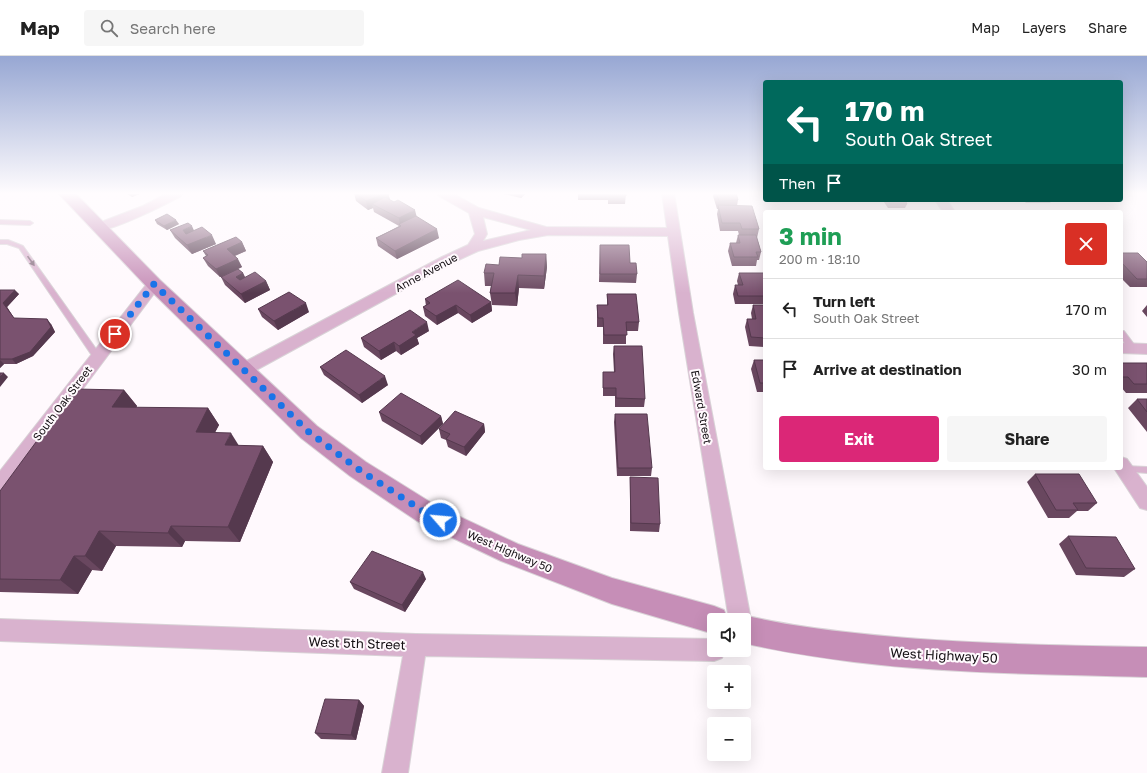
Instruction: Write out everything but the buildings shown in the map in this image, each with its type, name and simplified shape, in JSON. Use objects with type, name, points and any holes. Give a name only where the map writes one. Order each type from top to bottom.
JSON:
[{"type":"main road","name":"West Highway 50","points":[[100,227],[154,284],[309,432],[358,469],[426,513],[510,553],[612,591],[707,618]]},
{"type":"main road","name":"West Highway 50","points":[[753,636],[882,652],[991,658],[1147,662]]},
{"type":"street","points":[[473,248],[481,234],[479,226]]},
{"type":"street","points":[[531,226],[548,231]]},
{"type":"street","name":"Edward Street","points":[[673,226],[686,313],[739,613]]},
{"type":"street","name":"Anne Avenue","points":[[243,370],[447,260],[473,248],[518,236],[548,231],[674,232]]},
{"type":"street","name":"South Oak Street","points":[[0,485],[154,284]]},
{"type":"street","points":[[1123,466],[1147,502]]},
{"type":"street","name":"West 5th Street","points":[[0,630],[416,645],[707,650]]},
{"type":"street","points":[[395,773],[416,645]]},
{"type":"lane","points":[[0,242],[8,242],[21,247],[98,358]]},
{"type":"lane","points":[[1123,335],[1134,349]]},
{"type":"lane","points":[[1123,466],[1147,470]]},
{"type":"route","points":[[115,334],[154,284],[309,432],[358,469],[426,513],[440,520]]}]
